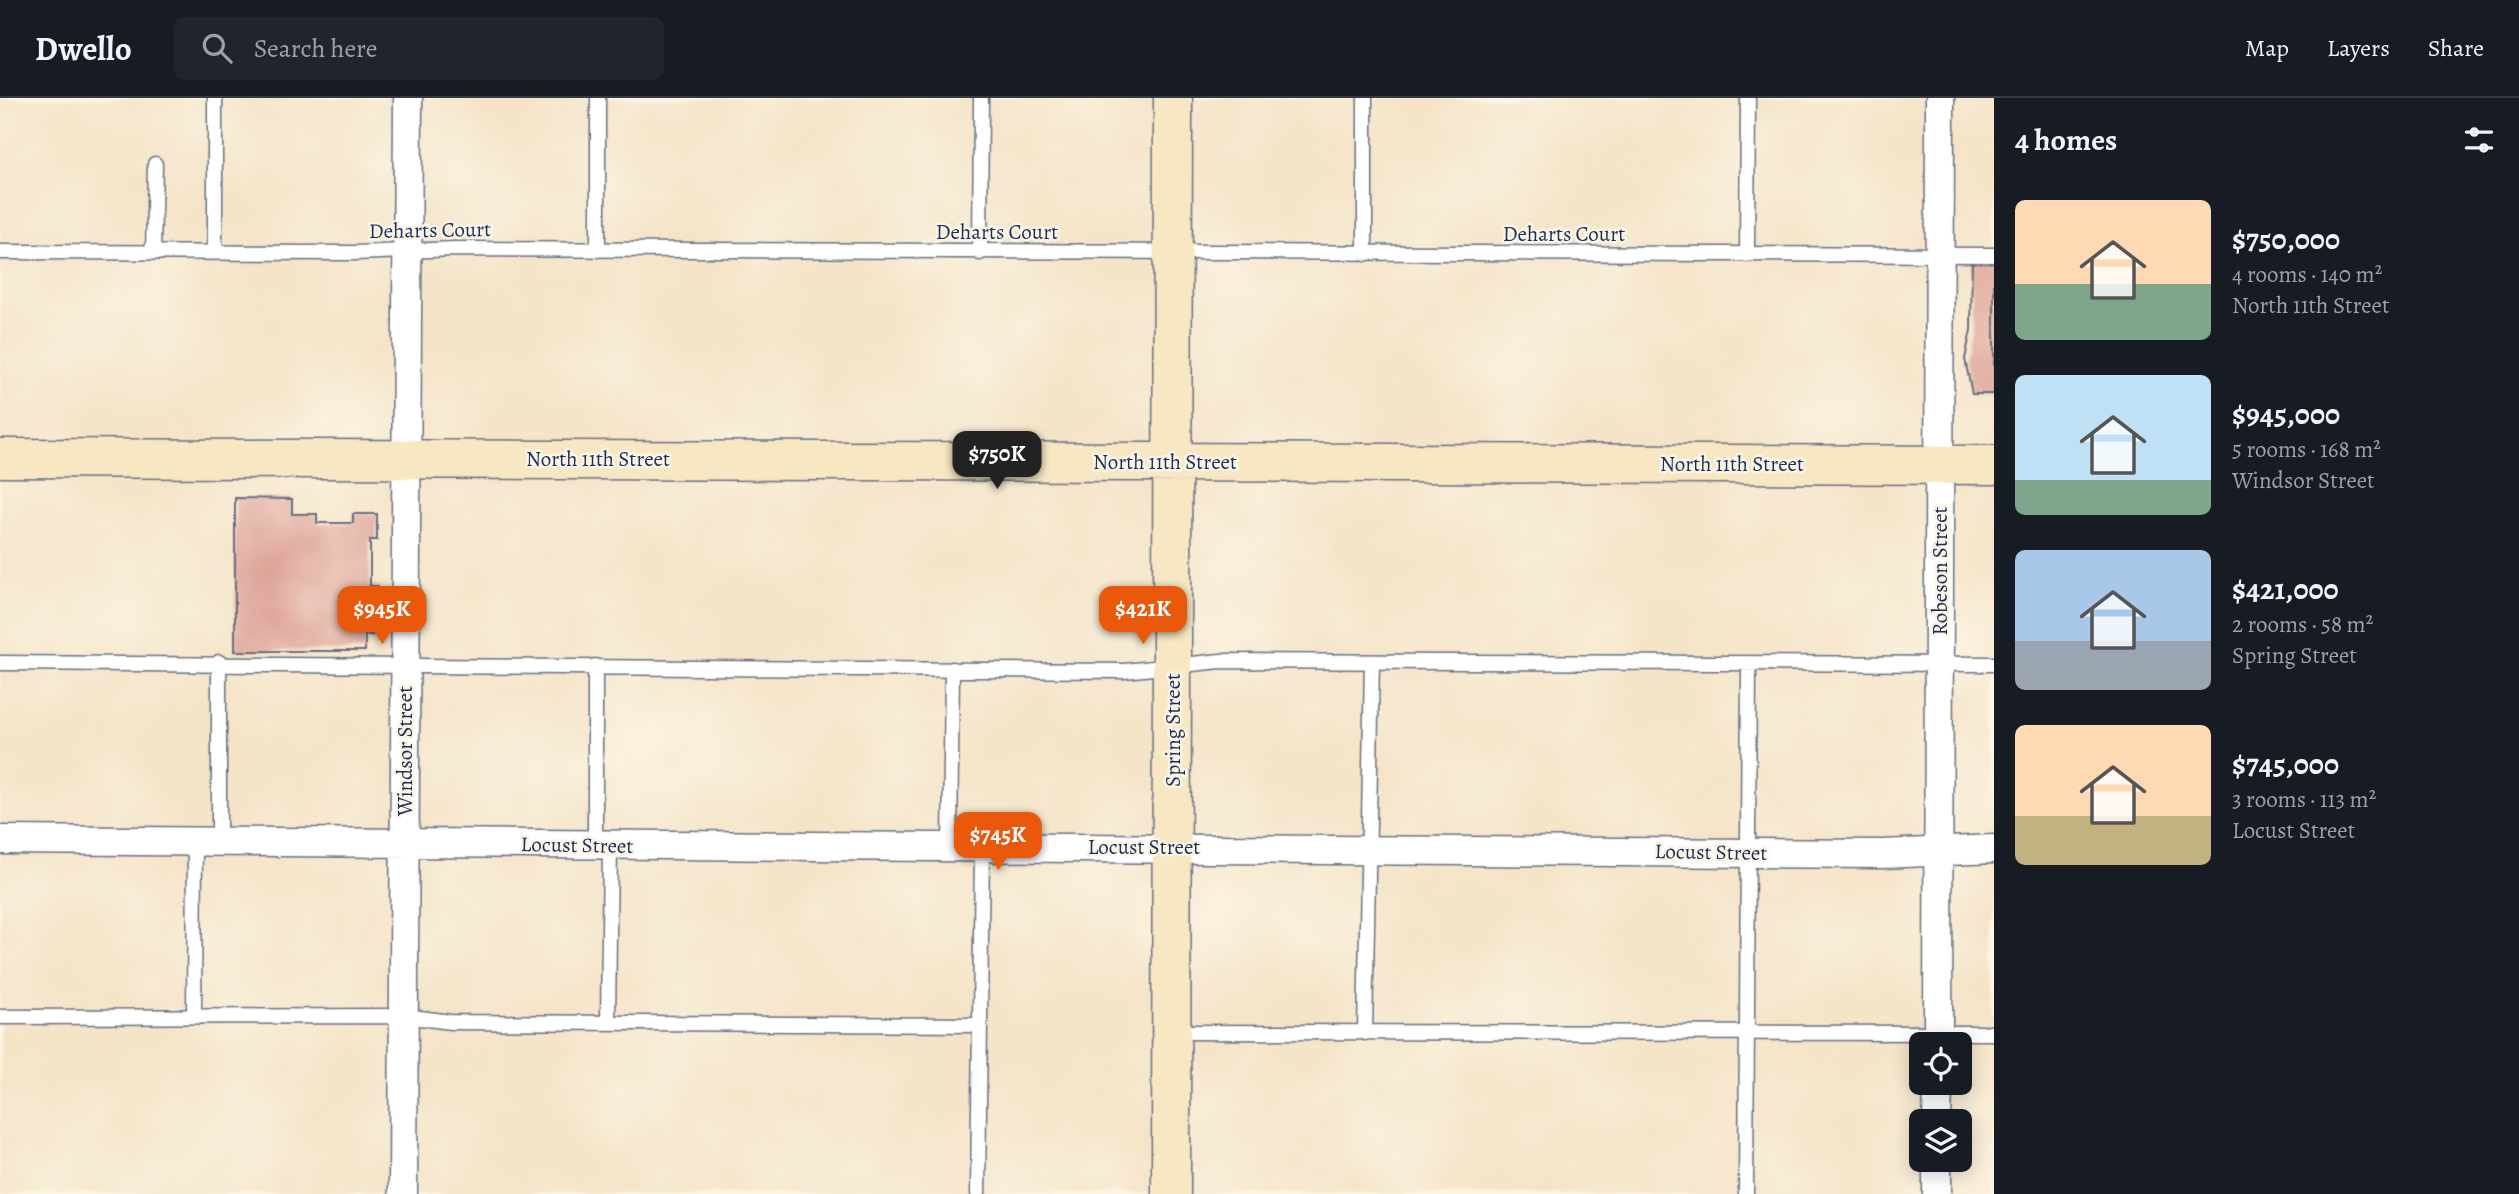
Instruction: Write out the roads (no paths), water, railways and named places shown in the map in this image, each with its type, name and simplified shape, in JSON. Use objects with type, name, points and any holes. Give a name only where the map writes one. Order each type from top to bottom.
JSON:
[{"type":"street","name":"Windsor Street","points":[[403,1194],[408,98]]},
{"type":"street","name":"Spring Street","points":[[1171,1194],[1173,98]]},
{"type":"street","name":"Robeson Street","points":[[1938,1032],[1940,98]]},
{"type":"street","name":"North 11th Street","points":[[0,458],[1994,465]]},
{"type":"street","name":"Locust Street","points":[[0,840],[950,848],[1173,846],[1748,853],[1994,849]]},
{"type":"street","points":[[1937,1172],[1937,1194]]},
{"type":"lane","points":[[215,98],[215,253]]},
{"type":"lane","points":[[598,98],[598,250]]},
{"type":"lane","points":[[980,253],[981,98]]},
{"type":"lane","points":[[1365,98],[1365,254]]},
{"type":"lane","points":[[1747,255],[1748,98]]},
{"type":"lane","points":[[153,252],[155,164]]},
{"type":"lane","name":"Deharts Court","points":[[0,252],[598,250],[1994,255]]},
{"type":"lane","points":[[194,1016],[219,662]]},
{"type":"lane","points":[[0,663],[219,662],[1124,671],[1222,662],[1994,664]]},
{"type":"lane","points":[[1365,1032],[1372,662]]},
{"type":"lane","points":[[1746,1194],[1749,664]]},
{"type":"lane","points":[[595,666],[608,1023]]},
{"type":"lane","points":[[950,848],[952,669]]},
{"type":"lane","points":[[978,1194],[982,848]]},
{"type":"lane","points":[[0,1017],[404,1016],[451,1022],[980,1025]]},
{"type":"lane","points":[[1172,1032],[1747,1034],[1909,1038]]},
{"type":"lane","points":[[1972,1035],[1994,1033]]}]
